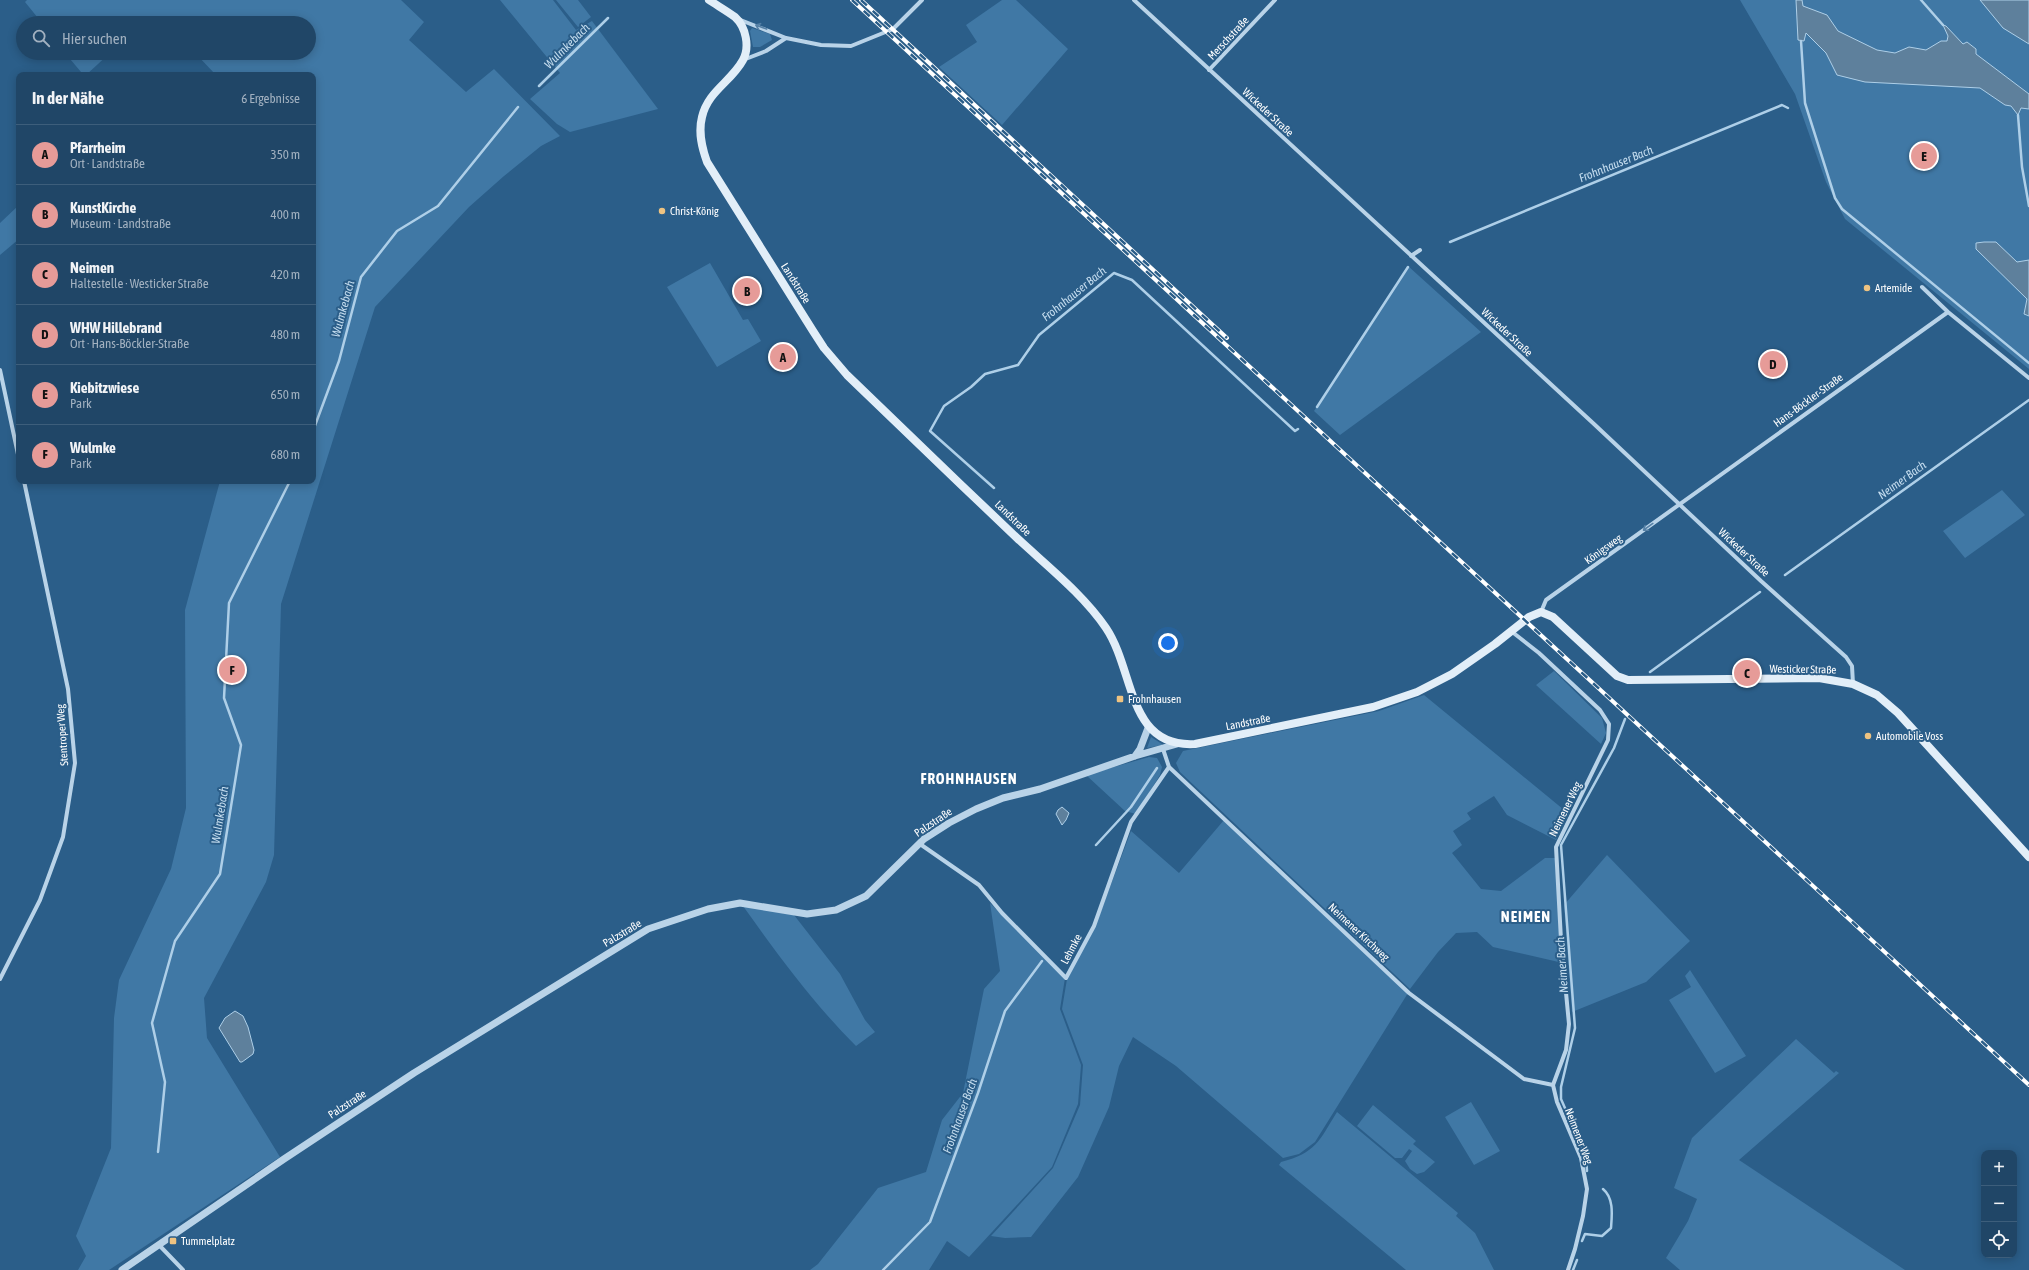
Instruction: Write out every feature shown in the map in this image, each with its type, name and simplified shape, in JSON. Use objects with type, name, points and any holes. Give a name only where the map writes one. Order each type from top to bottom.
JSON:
[{"type":"main road","points":[[709,0],[735,18],[746,36],[746,48],[743,60]]},
{"type":"main road","name":"Landstraße","points":[[743,60],[715,91],[702,117],[702,146],[711,168],[813,331],[842,370],[1071,589],[1102,623],[1116,646],[1137,705],[1148,728],[1160,737],[1177,744],[1195,744],[1367,708],[1387,702],[1417,692],[1452,674],[1529,617],[1541,612]]},
{"type":"main road","name":"Westicker Straße","points":[[1541,612],[1553,617],[1616,676],[1628,680],[1819,678],[1853,684],[1877,695],[1898,713],[2029,857]]},
{"type":"street","points":[[735,18],[786,38],[821,45],[851,46],[893,29],[922,0]]},
{"type":"street","name":"Wickeder Straße","points":[[1134,0],[1680,504],[1761,581],[1846,657],[1852,666],[1853,684]]},
{"type":"street","name":"Merschstraße","points":[[1209,70],[1276,0]]},
{"type":"street","points":[[743,60],[766,51],[786,38]]},
{"type":"street","points":[[1411,256],[1420,250]]},
{"type":"street","points":[[1922,287],[1948,312],[2029,378]]},
{"type":"street","name":"Hans-Böckler-Straße","points":[[1680,504],[1948,312]]},
{"type":"street","points":[[0,370],[16,445]]},
{"type":"street","name":"Stentroper Weg","points":[[0,979],[40,900],[63,837],[75,763],[68,689],[25,484]]},
{"type":"street","name":"Königsweg","points":[[1541,612],[1546,600],[1680,504]]},
{"type":"street","name":"Neimener Weg","points":[[1511,631],[1538,653],[1600,710],[1609,724],[1610,732],[1608,740],[1556,847],[1569,1024],[1566,1050],[1553,1085],[1557,1102],[1581,1158],[1587,1189],[1582,1222],[1568,1270]]},
{"type":"street","points":[[1135,756],[1140,749],[1148,728]]},
{"type":"street","name":"Palzstraße","points":[[122,1270],[284,1158],[414,1073],[648,929],[708,909],[740,903],[807,914],[836,910],[866,896],[920,844],[949,823],[1003,798],[1040,789],[1135,756],[1177,744]]},
{"type":"street","points":[[1163,748],[1168,767]]},
{"type":"street","name":"Neimener Kirchweg","points":[[1168,767],[1409,993],[1524,1079],[1553,1085]]},
{"type":"street","name":"Lehmke","points":[[920,844],[979,885],[1002,913],[1066,978],[1094,926],[1131,822],[1168,767]]},
{"type":"street","points":[[158,1244],[183,1270]]},
{"type":"shaded area","points":[[27,0],[401,0],[424,22],[409,40],[466,92],[494,69],[560,136],[541,146],[469,207],[375,307],[281,604],[274,855],[266,882],[204,998],[207,1038],[280,1157],[109,1270],[78,1270],[86,1256],[76,1236],[111,1148],[114,1018],[119,980],[171,869],[186,808],[185,610],[219,484],[316,484],[316,72],[213,72],[202,60],[316,60],[316,16],[36,16],[25,2]]},
{"type":"shaded area","points":[[500,0],[553,0],[576,30],[592,21],[658,109],[570,132],[557,124],[530,99],[560,73]]},
{"type":"shaded area","points":[[556,0],[578,0],[591,17],[578,27]]},
{"type":"shaded area","points":[[1002,0],[1016,0],[1068,49],[1002,125],[939,67],[977,42],[966,25]]},
{"type":"shaded area","points":[[1740,0],[2029,0],[2029,369],[1845,219],[1826,182],[1795,94]]},
{"type":"shaded area","points":[[1796,0],[1802,0],[1803,6],[1827,15],[1838,31],[1877,50],[1895,53],[1909,47],[1926,50],[1941,41],[1947,41],[1948,36],[1943,25],[1946,26],[1963,44],[1967,42],[1976,49],[1976,54],[2029,94],[2029,109],[2021,108],[2018,115],[2011,106],[2005,105],[1980,88],[1865,82],[1837,75],[1826,53],[1806,33],[1804,41],[1798,40]]},
{"type":"shaded area","points":[[1980,0],[2029,0],[2029,44],[2003,28]]},
{"type":"shaded area","points":[[752,28],[770,34],[772,40],[760,47],[753,47],[750,31]]},
{"type":"shaded area","points":[[71,60],[102,60],[89,72],[81,72]]},
{"type":"shaded area","points":[[16,208],[16,242],[0,255],[0,223]]},
{"type":"shaded area","points":[[1996,242],[2017,262],[2029,260],[2029,316],[2024,314],[2027,299],[1976,249],[1976,243]]},
{"type":"shaded area","points":[[710,263],[743,320],[748,319],[761,341],[717,367],[667,287]]},
{"type":"shaded area","points":[[1408,266],[1481,332],[1340,435],[1314,411]]},
{"type":"shaded area","points":[[2002,490],[2025,515],[1965,558],[1943,531]]},
{"type":"shaded area","points":[[1554,671],[1602,718],[1606,733],[1601,744],[1536,685]]},
{"type":"shaded area","points":[[1424,695],[1569,814],[1556,840],[1507,815],[1494,796],[1467,813],[1471,819],[1453,831],[1462,845],[1452,853],[1481,889],[1501,891],[1545,858],[1556,858],[1563,963],[1493,947],[1477,932],[1456,933],[1438,952],[1410,989],[1180,772],[1176,763],[1183,751],[1379,711]]},
{"type":"shaded area","points":[[1151,737],[1162,744],[1162,745],[1147,748]]},
{"type":"shaded area","points":[[1149,757],[1157,758],[1162,767],[1160,775],[1136,814],[1125,811],[1086,775]]},
{"type":"shaded area","points":[[1062,807],[1069,813],[1062,825],[1056,814]]},
{"type":"shaded area","points":[[1224,820],[1408,993],[1315,1142],[1299,1154],[1283,1158],[1176,1066],[1133,1037],[1119,1066],[1109,1107],[1078,1177],[1031,1237],[1005,1238],[991,1236],[1053,1168],[1080,1105],[1083,1065],[1062,1009],[1067,979],[1095,927],[1131,831],[1179,873]]},
{"type":"shaded area","points":[[1607,855],[1690,941],[1646,982],[1572,1012],[1564,905]]},
{"type":"shaded area","points":[[990,903],[1065,978],[1060,1009],[1081,1065],[1078,1104],[1052,1167],[969,1257],[947,1241],[929,1270],[810,1270],[818,1264],[878,1188],[926,1172],[942,1120],[963,1093],[984,989],[1000,971]]},
{"type":"shaded area","points":[[743,906],[794,915],[840,974],[865,1020],[875,1032],[856,1046],[811,996]]},
{"type":"shaded area","points":[[1690,970],[1746,1056],[1715,1073],[1669,1000],[1691,987],[1685,976]]},
{"type":"shaded area","points":[[235,1011],[243,1016],[248,1027],[254,1050],[253,1054],[242,1062],[240,1062],[219,1028],[225,1018]]},
{"type":"shaded area","points":[[1796,1039],[1834,1073],[1836,1071],[1839,1073],[1739,1160],[1905,1270],[1680,1270],[1666,1258],[1688,1221],[1697,1199],[1674,1188],[1692,1138]]},
{"type":"shaded area","points":[[1471,1102],[1500,1151],[1474,1165],[1445,1117]]},
{"type":"shaded area","points":[[1373,1105],[1416,1141],[1413,1144],[1435,1162],[1424,1172],[1417,1174],[1410,1169],[1405,1161],[1412,1151],[1409,1149],[1402,1158],[1395,1158],[1357,1126]]},
{"type":"shaded area","points":[[1337,1112],[1458,1213],[1456,1216],[1475,1233],[1494,1270],[1406,1270],[1279,1165],[1281,1162],[1309,1150],[1321,1138]]},
{"type":"waterway","points":[[1921,0],[1943,25]]},
{"type":"waterway","name":"Wulmkebach","points":[[539,86],[608,18]]},
{"type":"waterway","points":[[1801,41],[1805,103],[1835,198],[1842,209],[2029,363]]},
{"type":"waterway","name":"Frohnhauser Bach","points":[[1450,242],[1782,105],[1788,108]]},
{"type":"waterway","name":"Wulmkebach","points":[[316,423],[339,361],[361,277],[397,231],[438,206],[518,107]]},
{"type":"waterway","points":[[2018,115],[2022,167],[2029,206]]},
{"type":"waterway","name":"Frohnhauser Bach","points":[[1317,407],[1408,267]]},
{"type":"waterway","name":"Frohnhauser Bach","points":[[994,488],[930,431],[944,406],[971,387],[985,374],[1018,365],[1039,335],[1114,273],[1132,280],[1295,431],[1298,429]]},
{"type":"waterway","name":"Neimer Bach","points":[[1785,575],[2029,400]]},
{"type":"waterway","name":"Wulmkebach","points":[[158,1152],[165,1082],[152,1023],[175,941],[220,874],[241,745],[224,698],[229,603],[288,484]]},
{"type":"waterway","name":"Neimer Bach","points":[[1650,672],[1760,592]]},
{"type":"waterway","name":"Neimer Bach","points":[[1587,1171],[1586,1156],[1561,1099],[1561,1087],[1575,1028],[1561,845],[1614,748],[1625,719]]},
{"type":"waterway","name":"Frohnhauser Bach","points":[[1096,845],[1131,807],[1157,768]]},
{"type":"waterway","name":"Frohnhauser Bach","points":[[883,1270],[930,1222],[978,1093],[1005,1011],[1042,961]]},
{"type":"waterway","name":"Neimer Bach","points":[[1582,1241],[1585,1234],[1602,1236],[1611,1228],[1611,1202],[1607,1193],[1603,1189]]},
{"type":"waterway","name":"Neimer Bach","points":[[1573,1270],[1577,1260]]},
{"type":"railway","points":[[852,0],[2029,1085]]},
{"type":"railway","points":[[861,0],[1227,338]]},
{"type":"place","name":"Kiebitzwiese","points":[[1924,156]]},
{"type":"place","name":"Christ-König","points":[[662,211]]},
{"type":"place","name":"Artemide","points":[[1867,288]]},
{"type":"place","name":"KunstKirche","points":[[747,291]]},
{"type":"place","name":"Pfarrheim","points":[[783,357]]},
{"type":"place","name":"WHW Hillebrand","points":[[1773,364]]},
{"type":"place","name":"Wulmke","points":[[232,670]]},
{"type":"place","name":"Neimen","points":[[1747,673]]},
{"type":"place","name":"Frohnhausen","points":[[1120,699]]},
{"type":"place","name":"Automobile Voss","points":[[1868,736]]},
{"type":"place","name":"Tummelplatz","points":[[173,1241]]},
{"type":"district","name":"FROHNHAUSEN","points":[[969,779]]},
{"type":"district","name":"NEIMEN","points":[[1526,917]]}]
